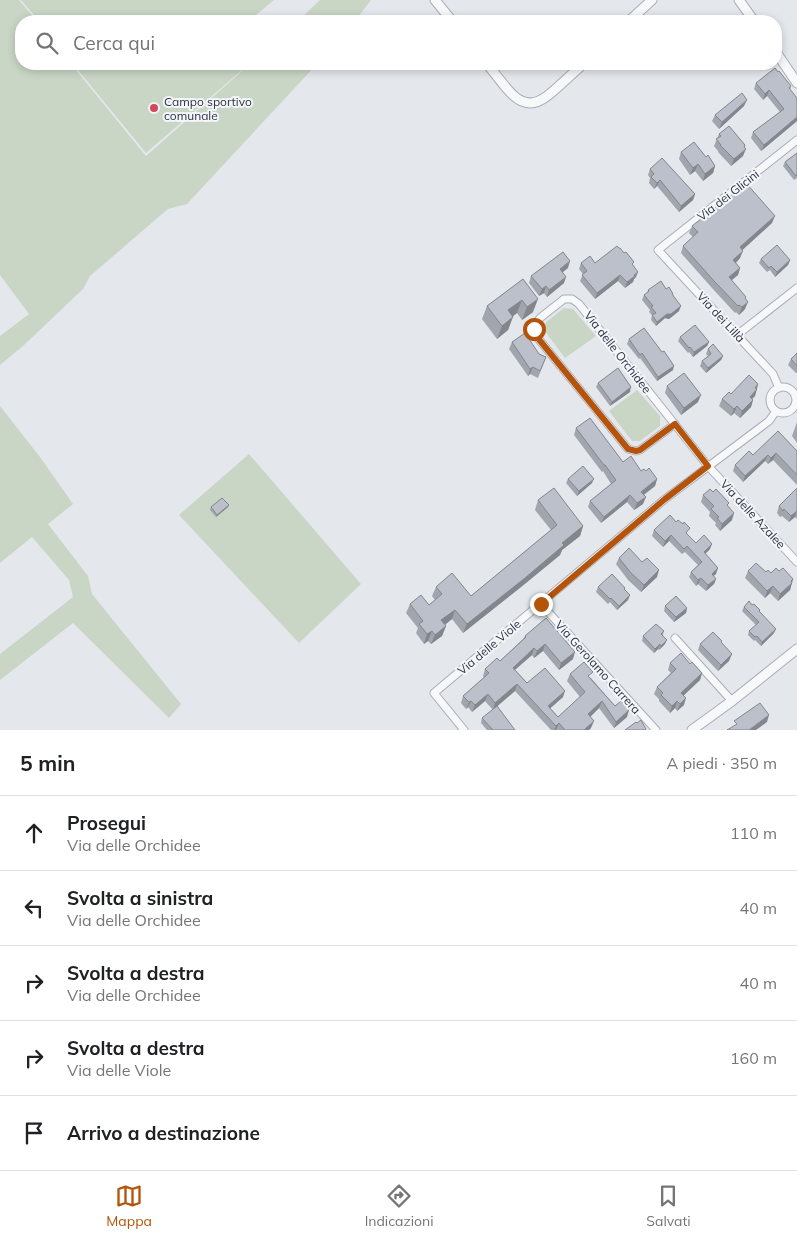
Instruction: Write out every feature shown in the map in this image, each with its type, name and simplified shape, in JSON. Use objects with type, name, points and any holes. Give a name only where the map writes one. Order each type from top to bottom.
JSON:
[{"type":"street","points":[[435,0],[447,15]]},
{"type":"street","points":[[636,15],[652,0]]},
{"type":"street","points":[[739,0],[750,15]]},
{"type":"street","points":[[782,61],[797,83]]},
{"type":"street","points":[[492,70],[516,98],[529,103],[544,100],[576,70]]},
{"type":"street","name":"Via dei Glicini","points":[[658,250],[797,140]]},
{"type":"street","name":"Via dei Lillà","points":[[658,250],[774,374],[779,388]]},
{"type":"street","points":[[737,335],[797,288]]},
{"type":"street","name":"Via delle Orchidee","points":[[675,424],[640,450],[628,449],[537,337],[534,329],[537,321],[564,299],[576,301],[675,424],[708,466]]},
{"type":"street","points":[[779,388],[787,388],[794,392],[797,403],[795,407],[784,413],[776,411],[770,400],[773,392],[779,388]]},
{"type":"street","name":"Via delle Viole","points":[[464,730],[434,693],[665,499],[769,421],[776,411]]},
{"type":"street","name":"Via delle Azalee","points":[[708,466],[797,562]]},
{"type":"street","name":"Via Gerolamo Carrera","points":[[541,604],[656,730]]},
{"type":"street","points":[[675,638],[732,701]]},
{"type":"street","points":[[692,730],[797,649]]},
{"type":"green space","points":[[0,0],[19,0],[32,15],[15,15],[15,70],[76,70],[146,156],[243,70],[311,70],[187,204],[168,209],[90,276],[83,289],[23,346],[0,365],[0,336],[29,314],[0,275]]},
{"type":"green space","points":[[21,0],[274,0],[256,15],[34,15]]},
{"type":"green space","points":[[320,0],[371,0],[360,15],[304,15]]},
{"type":"green space","name":"Campo sportivo comunale","points":[[78,70],[242,70],[146,153]]},
{"type":"green space","points":[[564,308],[573,309],[596,336],[565,358],[544,330],[545,323]]},
{"type":"green space","points":[[637,390],[660,416],[660,426],[640,441],[632,441],[609,411]]},
{"type":"green space","points":[[0,406],[40,457],[73,504],[48,524],[88,576],[92,594],[181,704],[169,718],[73,623],[0,680],[0,654],[73,597],[69,580],[32,537],[0,563]]},
{"type":"green space","points":[[249,454],[361,584],[299,643],[179,515]]},
{"type":"building","points":[[772,70],[776,70],[791,86],[789,88],[797,98],[797,117],[764,145],[753,132],[784,109],[769,90],[765,94],[756,83]]},
{"type":"building","points":[[742,93],[747,100],[722,122],[715,115]]},
{"type":"building","points":[[729,126],[745,145],[746,149],[734,159],[716,139]]},
{"type":"building","points":[[694,142],[706,157],[708,155],[715,166],[705,174],[698,164],[693,168],[681,152]]},
{"type":"building","points":[[797,153],[797,175],[796,176],[785,162]]},
{"type":"building","points":[[662,158],[695,194],[681,206],[660,180],[657,183],[651,177],[654,174],[650,169]]},
{"type":"building","points":[[746,183],[775,216],[740,247],[743,251],[733,260],[740,268],[729,277],[746,297],[748,302],[742,307],[738,306],[683,246],[698,232],[692,226]]},
{"type":"building","points":[[777,245],[790,260],[777,272],[771,266],[769,268],[761,259]]},
{"type":"building","points":[[617,246],[624,253],[626,252],[634,262],[632,264],[638,272],[627,282],[620,275],[597,293],[582,275],[587,271],[581,263],[590,256],[595,263]]},
{"type":"building","points":[[563,252],[570,261],[560,269],[566,277],[549,290],[546,286],[542,289],[531,276]]},
{"type":"building","points":[[523,279],[538,299],[527,307],[522,300],[508,310],[513,317],[502,326],[487,306]]},
{"type":"building","points":[[661,281],[666,289],[669,287],[681,306],[657,322],[652,315],[656,313],[651,307],[653,306],[644,295]]},
{"type":"building","points":[[695,325],[709,342],[694,352],[680,337]]},
{"type":"building","points":[[644,328],[674,366],[658,377],[642,353],[640,355],[629,339]]},
{"type":"building","points":[[525,333],[539,354],[546,357],[540,371],[533,367],[530,369],[512,342]]},
{"type":"building","points":[[713,344],[723,356],[708,368],[702,361],[711,354],[708,349]]},
{"type":"building","points":[[797,353],[797,366],[791,359]]},
{"type":"building","points":[[618,368],[631,387],[612,402],[598,383]]},
{"type":"building","points":[[684,373],[701,395],[684,408],[667,386]]},
{"type":"building","points":[[749,375],[758,384],[755,388],[757,389],[750,397],[753,400],[742,411],[737,406],[734,409],[722,399],[729,392],[731,394]]},
{"type":"building","points":[[590,418],[623,462],[631,456],[641,471],[644,469],[646,471],[649,468],[657,479],[641,492],[646,497],[637,503],[630,495],[604,517],[590,501],[616,480],[576,428]]},
{"type":"building","points":[[778,431],[797,451],[797,475],[776,453],[771,458],[768,455],[745,476],[735,465],[749,451],[753,455]]},
{"type":"building","points":[[583,466],[594,479],[579,491],[568,479]]},
{"type":"building","points":[[554,488],[583,526],[525,578],[467,624],[455,610],[441,620],[446,626],[435,635],[432,631],[427,634],[419,624],[423,621],[410,604],[421,595],[429,605],[442,594],[436,587],[452,573],[471,596],[557,525],[538,500]]},
{"type":"building","points":[[797,488],[797,511],[791,516],[779,506]]},
{"type":"building","points":[[710,489],[713,492],[716,489],[729,503],[727,505],[734,513],[722,524],[717,518],[719,517],[711,509],[714,506],[703,495]]},
{"type":"building","points":[[222,498],[229,505],[217,515],[211,507]]},
{"type":"building","points":[[670,515],[676,522],[678,520],[683,524],[684,522],[690,528],[686,533],[696,543],[704,535],[712,544],[704,552],[718,568],[712,574],[716,579],[708,585],[701,578],[698,580],[691,572],[702,562],[687,546],[684,549],[671,535],[665,541],[654,530]]},
{"type":"building","points":[[629,548],[642,562],[647,558],[659,570],[644,585],[619,558]]},
{"type":"building","points":[[756,563],[766,572],[768,570],[771,573],[776,568],[779,571],[783,568],[793,579],[792,583],[780,594],[773,586],[767,591],[748,571]]},
{"type":"building","points":[[612,574],[630,595],[619,606],[598,587]]},
{"type":"building","points":[[676,596],[687,608],[676,617],[665,606]]},
{"type":"building","points":[[749,601],[760,610],[776,629],[762,642],[749,631],[759,622],[744,607]]},
{"type":"building","points":[[546,618],[575,652],[561,663],[545,644],[537,651],[534,648],[513,668],[527,683],[545,668],[565,691],[548,706],[558,717],[585,692],[570,674],[584,662],[593,672],[588,676],[615,706],[621,701],[629,710],[616,722],[602,701],[588,714],[594,721],[584,730],[565,730],[559,723],[556,726],[517,684],[495,703],[488,694],[475,705],[463,696],[489,673],[485,669],[497,658],[500,661]]},
{"type":"building","points":[[656,624],[664,631],[661,634],[667,640],[655,649],[643,636]]},
{"type":"building","points":[[713,632],[732,654],[721,665],[700,644]]},
{"type":"building","points":[[681,653],[690,664],[692,662],[702,673],[681,693],[686,698],[680,704],[677,701],[672,706],[661,695],[663,693],[657,687],[676,669],[670,663]]},
{"type":"building","points":[[760,703],[769,715],[749,730],[727,730],[737,724],[734,721]]},
{"type":"building","points":[[497,706],[515,730],[493,730],[482,718]]},
{"type":"building","points":[[641,720],[645,730],[625,730],[636,722]]},
{"type":"place","name":"Campo sportivo comunale","points":[[154,108]]},
{"type":"route","points":[[534,329],[537,337],[628,449],[636,451],[644,448],[675,424],[708,466],[665,499],[541,604]]}]
